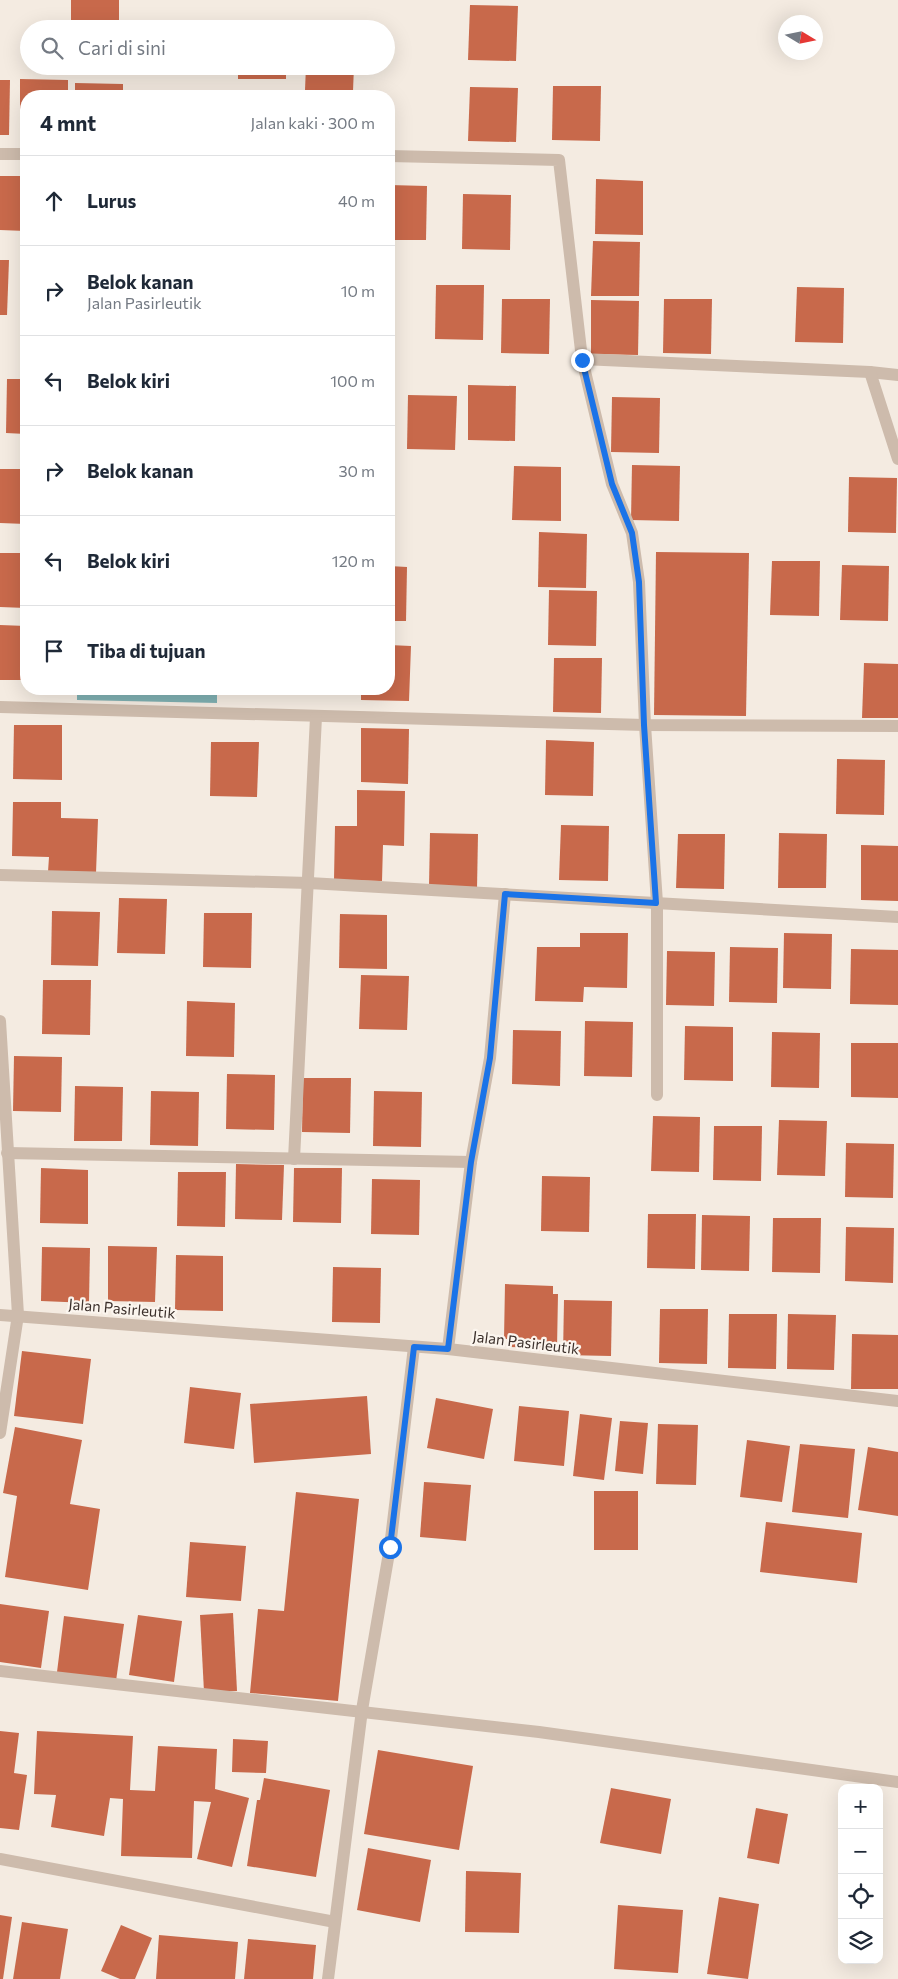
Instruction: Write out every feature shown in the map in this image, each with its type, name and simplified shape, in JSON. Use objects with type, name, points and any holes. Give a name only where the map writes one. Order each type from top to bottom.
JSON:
[{"type":"street","points":[[0,154],[20,154]]},
{"type":"street","points":[[395,156],[559,160],[582,360],[612,484],[632,533],[639,582],[644,725],[656,903],[657,1095]]},
{"type":"street","points":[[582,360],[870,372],[898,375]]},
{"type":"street","points":[[870,372],[898,459]]},
{"type":"street","points":[[0,707],[644,725],[898,726]]},
{"type":"street","points":[[294,1158],[316,717]]},
{"type":"street","points":[[0,875],[309,883],[898,917]]},
{"type":"street","points":[[448,1349],[471,1162],[490,1058],[505,894]]},
{"type":"street","points":[[0,1021],[18,1316],[0,1432]]},
{"type":"street","points":[[7,1153],[471,1162]]},
{"type":"street","name":"Jalan Pasirleutik","points":[[0,1315],[448,1349],[898,1401]]},
{"type":"street","points":[[328,1979],[362,1710],[390,1547],[414,1347]]},
{"type":"street","points":[[0,1671],[362,1710],[539,1732],[898,1782]]},
{"type":"street","points":[[0,1859],[335,1922]]},
{"type":"water","points":[[77,695],[217,695],[217,703],[77,700]]},
{"type":"building","points":[[71,0],[119,0],[119,20],[71,20]]},
{"type":"building","points":[[470,5],[518,6],[516,61],[468,60]]},
{"type":"building","points":[[238,75],[286,75],[286,79],[238,79]]},
{"type":"building","points":[[306,75],[354,75],[353,90],[305,90]]},
{"type":"building","points":[[20,79],[68,80],[68,90],[20,90]]},
{"type":"building","points":[[0,80],[10,80],[9,135],[0,135]]},
{"type":"building","points":[[75,83],[123,84],[123,90],[75,90]]},
{"type":"building","points":[[553,86],[601,86],[600,141],[552,140]]},
{"type":"building","points":[[470,87],[518,88],[516,142],[468,141]]},
{"type":"building","points":[[0,176],[20,176],[20,231],[0,230]]},
{"type":"building","points":[[596,179],[643,181],[643,235],[595,234]]},
{"type":"building","points":[[395,185],[427,186],[426,240],[395,240]]},
{"type":"building","points":[[463,194],[511,195],[510,250],[462,249]]},
{"type":"building","points":[[593,241],[640,242],[639,296],[591,296]]},
{"type":"building","points":[[0,260],[9,260],[7,315],[0,315]]},
{"type":"building","points":[[436,285],[484,285],[483,340],[435,339]]},
{"type":"building","points":[[797,287],[844,288],[843,343],[795,342]]},
{"type":"building","points":[[502,299],[550,299],[549,354],[501,353]]},
{"type":"building","points":[[664,299],[712,299],[711,354],[663,353]]},
{"type":"building","points":[[591,300],[639,301],[638,355],[591,354]]},
{"type":"building","points":[[7,379],[20,379],[20,434],[6,433]]},
{"type":"building","points":[[468,385],[516,386],[515,441],[468,440]]},
{"type":"building","points":[[408,395],[457,396],[455,450],[407,449]]},
{"type":"building","points":[[612,397],[660,398],[659,453],[611,452]]},
{"type":"building","points":[[632,465],[680,466],[679,521],[631,520]]},
{"type":"building","points":[[514,466],[561,467],[561,521],[512,520]]},
{"type":"building","points":[[0,469],[20,469],[20,524],[0,523]]},
{"type":"building","points":[[849,477],[897,478],[896,533],[848,532]]},
{"type":"building","points":[[539,532],[587,534],[586,588],[538,587]]},
{"type":"building","points":[[656,552],[749,553],[746,716],[654,715]]},
{"type":"building","points":[[0,553],[20,553],[20,608],[0,607]]},
{"type":"building","points":[[772,561],[820,561],[819,616],[770,615]]},
{"type":"building","points":[[842,565],[889,566],[888,621],[840,620]]},
{"type":"building","points":[[395,566],[407,567],[406,621],[395,621]]},
{"type":"building","points":[[549,590],[597,591],[596,646],[548,645]]},
{"type":"building","points":[[0,625],[20,626],[20,680],[0,680]]},
{"type":"building","points":[[395,645],[411,646],[409,701],[361,700],[361,695],[395,695]]},
{"type":"building","points":[[554,658],[602,658],[601,713],[553,712]]},
{"type":"building","points":[[864,663],[898,664],[898,718],[862,718]]},
{"type":"building","points":[[14,725],[62,725],[62,780],[13,779]]},
{"type":"building","points":[[361,728],[409,729],[408,784],[361,782]]},
{"type":"building","points":[[546,740],[594,742],[593,796],[545,795]]},
{"type":"building","points":[[211,742],[259,742],[257,797],[210,796]]},
{"type":"building","points":[[837,759],[885,760],[884,815],[836,814]]},
{"type":"building","points":[[357,790],[405,791],[404,846],[383,845],[382,881],[334,880],[335,826],[357,826]]},
{"type":"building","points":[[13,802],[61,802],[61,818],[98,819],[96,873],[48,872],[49,857],[12,856]]},
{"type":"building","points":[[561,825],[609,826],[608,881],[559,880]]},
{"type":"building","points":[[430,833],[478,834],[477,889],[429,887]]},
{"type":"building","points":[[779,833],[827,834],[826,888],[778,888]]},
{"type":"building","points":[[678,834],[725,834],[724,889],[676,888]]},
{"type":"building","points":[[861,845],[898,846],[898,901],[861,900]]},
{"type":"building","points":[[119,898],[167,899],[165,954],[117,953]]},
{"type":"building","points":[[52,911],[100,912],[98,966],[51,965]]},
{"type":"building","points":[[204,913],[252,913],[251,968],[203,967]]},
{"type":"building","points":[[340,914],[387,915],[387,969],[339,968]]},
{"type":"building","points":[[580,933],[628,933],[627,988],[584,987],[583,1002],[535,1001],[537,947],[580,947]]},
{"type":"building","points":[[784,933],[832,934],[831,989],[783,988]]},
{"type":"building","points":[[730,947],[778,948],[777,1003],[729,1002]]},
{"type":"building","points":[[851,949],[898,950],[898,1005],[850,1004]]},
{"type":"building","points":[[667,951],[715,952],[714,1006],[666,1005]]},
{"type":"building","points":[[361,975],[409,976],[407,1030],[359,1029]]},
{"type":"building","points":[[43,980],[91,980],[90,1035],[42,1034]]},
{"type":"building","points":[[187,1001],[235,1003],[234,1057],[186,1056]]},
{"type":"building","points":[[585,1021],[633,1022],[632,1077],[584,1076]]},
{"type":"building","points":[[685,1026],[733,1027],[733,1081],[684,1080]]},
{"type":"building","points":[[513,1030],[561,1031],[560,1086],[512,1084]]},
{"type":"building","points":[[772,1032],[820,1033],[819,1088],[771,1087]]},
{"type":"building","points":[[851,1043],[898,1043],[898,1098],[851,1097]]},
{"type":"building","points":[[14,1056],[62,1057],[61,1112],[13,1111]]},
{"type":"building","points":[[227,1074],[275,1075],[274,1130],[226,1129]]},
{"type":"building","points":[[303,1078],[351,1078],[350,1133],[302,1132]]},
{"type":"building","points":[[75,1086],[123,1087],[122,1141],[74,1141]]},
{"type":"building","points":[[151,1091],[199,1092],[198,1146],[150,1145]]},
{"type":"building","points":[[374,1091],[422,1092],[421,1147],[373,1146]]},
{"type":"building","points":[[653,1116],[700,1117],[699,1172],[651,1171]]},
{"type":"building","points":[[779,1120],[827,1121],[825,1176],[777,1175]]},
{"type":"building","points":[[714,1126],[762,1126],[761,1181],[713,1180]]},
{"type":"building","points":[[846,1143],[894,1144],[893,1198],[845,1197]]},
{"type":"building","points":[[236,1164],[284,1165],[282,1220],[235,1219]]},
{"type":"building","points":[[41,1168],[88,1170],[88,1224],[40,1223]]},
{"type":"building","points":[[294,1168],[342,1168],[341,1223],[293,1222]]},
{"type":"building","points":[[178,1172],[226,1172],[225,1227],[177,1226]]},
{"type":"building","points":[[542,1176],[590,1177],[589,1232],[541,1231]]},
{"type":"building","points":[[372,1179],[420,1180],[419,1235],[371,1234]]},
{"type":"building","points":[[648,1214],[696,1214],[695,1269],[647,1268]]},
{"type":"building","points":[[702,1215],[750,1216],[749,1271],[701,1270]]},
{"type":"building","points":[[773,1218],[821,1218],[820,1273],[772,1272]]},
{"type":"building","points":[[846,1227],[894,1228],[893,1283],[845,1281]]},
{"type":"building","points":[[108,1246],[157,1247],[155,1302],[108,1301]]},
{"type":"building","points":[[42,1247],[90,1248],[89,1303],[41,1301]]},
{"type":"building","points":[[176,1255],[223,1256],[223,1311],[175,1310]]},
{"type":"building","points":[[333,1267],[381,1268],[380,1323],[332,1322]]},
{"type":"building","points":[[505,1284],[553,1286],[553,1294],[558,1294],[557,1348],[509,1347],[509,1339],[504,1339]]},
{"type":"building","points":[[564,1300],[612,1301],[611,1356],[563,1355]]},
{"type":"building","points":[[660,1309],[708,1309],[707,1364],[659,1363]]},
{"type":"building","points":[[729,1314],[777,1314],[776,1369],[728,1368]]},
{"type":"building","points":[[788,1314],[836,1315],[834,1370],[787,1369]]},
{"type":"building","points":[[852,1334],[898,1335],[898,1389],[851,1389]]},
{"type":"building","points":[[22,1351],[91,1359],[83,1424],[14,1416]]},
{"type":"building","points":[[190,1387],[241,1393],[234,1449],[184,1443]]},
{"type":"building","points":[[367,1396],[371,1454],[254,1463],[250,1404]]},
{"type":"building","points":[[436,1398],[493,1409],[484,1459],[427,1448]]},
{"type":"building","points":[[519,1406],[569,1411],[564,1466],[514,1461]]},
{"type":"building","points":[[580,1414],[612,1418],[604,1480],[573,1476]]},
{"type":"building","points":[[620,1421],[648,1423],[643,1474],[615,1471]]},
{"type":"building","points":[[658,1424],[698,1425],[696,1485],[656,1484]]},
{"type":"building","points":[[15,1427],[82,1440],[70,1504],[100,1509],[88,1590],[5,1577],[17,1496],[3,1493]]},
{"type":"building","points":[[747,1440],[790,1446],[782,1502],[740,1497]]},
{"type":"building","points":[[800,1444],[855,1449],[848,1518],[792,1512]]},
{"type":"building","points":[[868,1447],[898,1452],[898,1516],[858,1510]]},
{"type":"building","points":[[424,1482],[471,1485],[466,1541],[420,1537]]},
{"type":"building","points":[[594,1491],[638,1491],[638,1550],[594,1550]]},
{"type":"building","points":[[296,1492],[359,1499],[338,1701],[250,1693],[258,1609],[284,1611]]},
{"type":"building","points":[[766,1522],[862,1533],[857,1583],[760,1572]]},
{"type":"building","points":[[190,1542],[246,1546],[241,1601],[186,1597]]},
{"type":"building","points":[[0,1604],[49,1611],[41,1668],[0,1662]]},
{"type":"building","points":[[233,1613],[237,1691],[204,1692],[200,1615]]},
{"type":"building","points":[[138,1615],[182,1621],[174,1682],[129,1675]]},
{"type":"building","points":[[64,1616],[124,1624],[116,1681],[57,1672]]},
{"type":"building","points":[[0,1731],[19,1733],[14,1773],[27,1775],[19,1830],[0,1828]]},
{"type":"building","points":[[37,1731],[133,1736],[130,1790],[155,1791],[158,1746],[217,1749],[215,1789],[249,1798],[232,1867],[197,1859],[211,1802],[194,1801],[192,1858],[121,1856],[123,1799],[110,1798],[104,1836],[51,1827],[56,1795],[34,1794]]},
{"type":"building","points":[[233,1739],[268,1741],[266,1773],[232,1772]]},
{"type":"building","points":[[378,1750],[473,1766],[459,1850],[364,1834]]},
{"type":"building","points":[[264,1778],[330,1790],[316,1877],[247,1866],[257,1800],[260,1800]]},
{"type":"building","points":[[611,1788],[671,1799],[661,1854],[600,1843]]},
{"type":"building","points":[[756,1808],[788,1814],[779,1864],[747,1858]]},
{"type":"building","points":[[368,1848],[431,1860],[420,1922],[357,1910]]},
{"type":"building","points":[[466,1871],[521,1873],[519,1933],[465,1932]]},
{"type":"building","points":[[719,1897],[759,1904],[748,1979],[707,1974]]},
{"type":"building","points":[[618,1905],[683,1910],[678,1973],[614,1969]]},
{"type":"building","points":[[0,1915],[12,1917],[3,1979],[0,1979]]},
{"type":"building","points":[[22,1922],[68,1929],[60,1979],[13,1979]]},
{"type":"building","points":[[121,1925],[152,1938],[135,1979],[120,1979],[101,1971]]},
{"type":"building","points":[[159,1935],[238,1942],[235,1979],[156,1979]]},
{"type":"building","points":[[248,1939],[316,1945],[313,1979],[244,1979]]},
{"type":"route","points":[[390,1547],[414,1347],[448,1349],[471,1162],[490,1058],[505,894],[656,903],[644,725],[639,582],[632,533],[612,484],[594,420],[582,360]]}]
